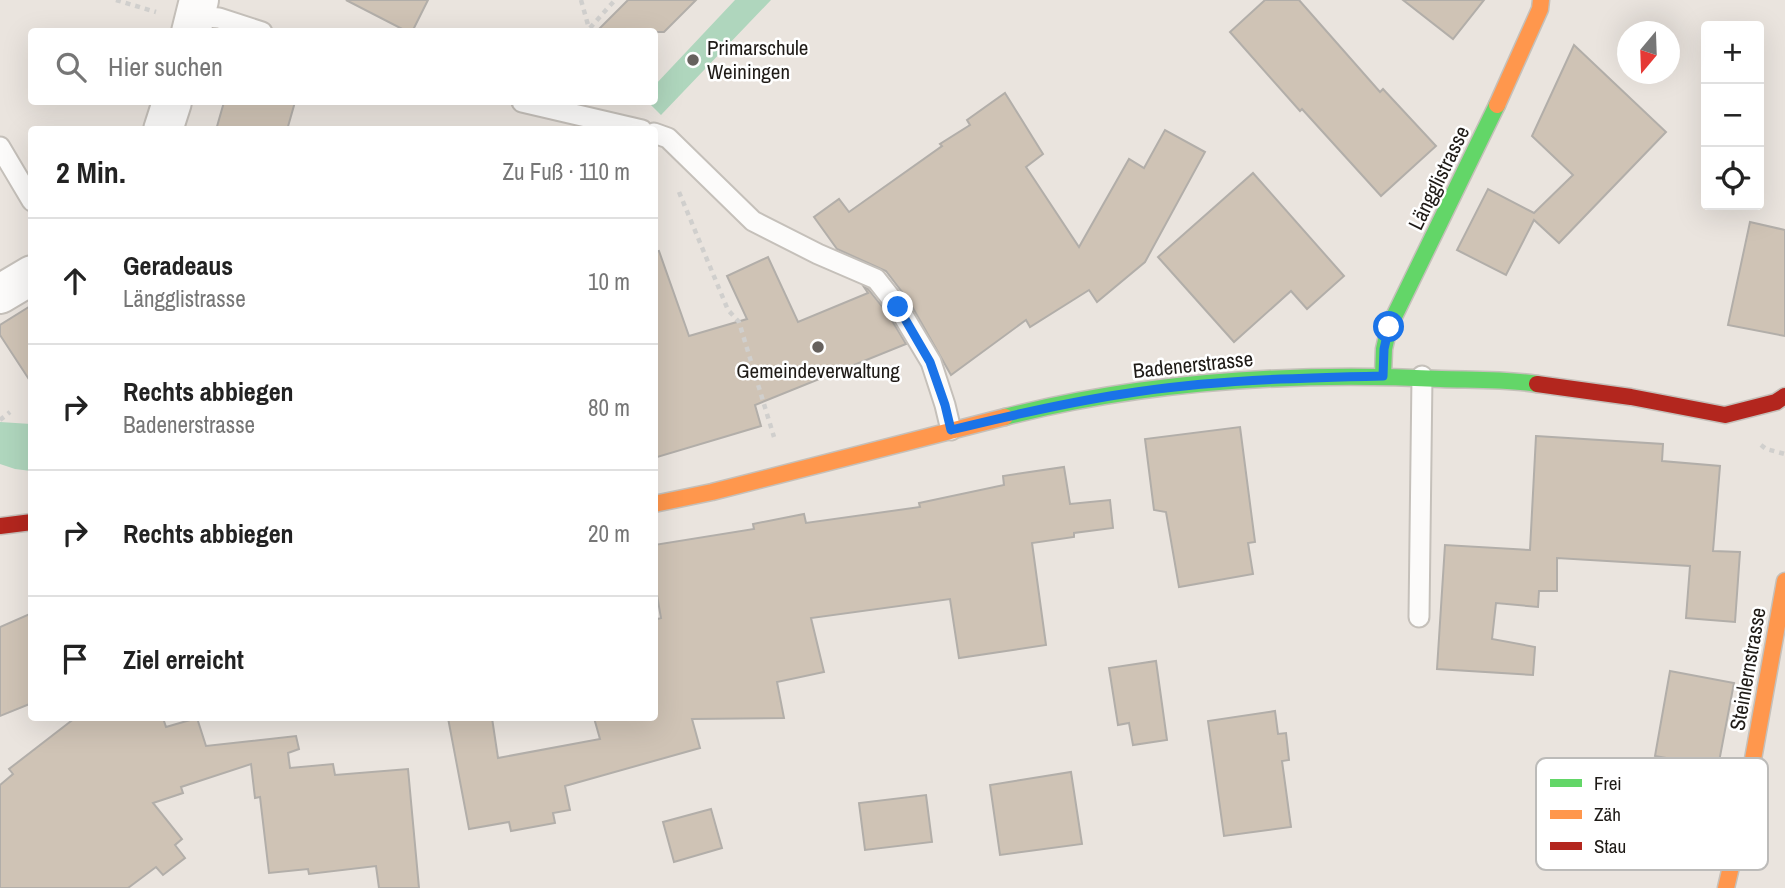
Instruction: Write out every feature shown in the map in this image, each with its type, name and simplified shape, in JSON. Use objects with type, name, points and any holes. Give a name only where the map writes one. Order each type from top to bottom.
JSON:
[{"type":"street","name":"Längglistrasse","points":[[1383,376],[1384,349],[1389,327],[1487,128],[1540,9],[1541,0]]},
{"type":"street","points":[[164,126],[171,105]]},
{"type":"street","points":[[0,294],[28,277]]},
{"type":"street","name":"Badenerstrasse","points":[[658,503],[712,492],[1038,409],[1125,393],[1258,379],[1422,376],[1531,383],[1631,397],[1726,415],[1776,402],[1785,396]]},
{"type":"street","points":[[0,526],[28,522]]},
{"type":"street","name":"Steinlernstrasse","points":[[1752,758],[1785,581]]},
{"type":"street","name":"Steinlernstrasse","points":[[1726,888],[1730,870]]},
{"type":"lane","points":[[195,16],[219,18],[250,28]]},
{"type":"lane","points":[[535,105],[625,126]]},
{"type":"lane","points":[[658,134],[668,138],[753,222],[876,279],[898,307],[930,362],[951,430]]},
{"type":"lane","points":[[0,147],[28,194]]},
{"type":"lane","points":[[1419,617],[1422,376]]},
{"type":"path","points":[[581,0],[589,28]]},
{"type":"path","points":[[592,28],[615,0]]},
{"type":"path","points":[[676,184],[728,310],[739,322],[777,447]]},
{"type":"path","points":[[0,420],[10,412]]},
{"type":"green space","points":[[735,0],[771,0],[661,115],[651,105],[658,105],[658,82]]},
{"type":"green space","points":[[0,422],[28,424],[28,471],[0,464]]},
{"type":"building","points":[[346,0],[428,0],[414,28],[400,28]]},
{"type":"building","points":[[628,0],[696,0],[664,32],[658,32],[658,28],[600,28]]},
{"type":"building","points":[[1265,0],[1299,0],[1380,92],[1383,89],[1436,146],[1381,196],[1230,32]]},
{"type":"building","points":[[1403,0],[1484,0],[1453,39]]},
{"type":"building","points":[[1574,45],[1666,132],[1559,243],[1534,220],[1506,275],[1457,250],[1488,189],[1534,213],[1573,175],[1532,136]]},
{"type":"building","points":[[1005,93],[1043,154],[1026,167],[1079,247],[1129,159],[1144,168],[1165,130],[1205,152],[1145,262],[1097,302],[1089,290],[1030,327],[1026,320],[951,375],[909,301],[886,271],[837,249],[814,217],[839,199],[849,212],[970,125],[967,120]]},
{"type":"building","points":[[223,105],[294,105],[288,126],[217,126]]},
{"type":"building","points":[[1253,173],[1344,276],[1307,309],[1291,291],[1234,342],[1158,257]]},
{"type":"building","points":[[1750,222],[1785,230],[1785,336],[1728,325]]},
{"type":"building","points":[[658,251],[689,336],[747,319],[727,276],[768,257],[798,322],[868,293],[864,287],[888,314],[906,344],[755,405],[761,426],[658,457]]},
{"type":"building","points":[[28,308],[28,378],[0,335],[0,325]]},
{"type":"building","points":[[1240,427],[1255,542],[1248,543],[1253,574],[1179,587],[1166,512],[1154,510],[1145,439]]},
{"type":"building","points":[[1536,436],[1663,444],[1662,461],[1720,466],[1713,551],[1740,552],[1735,622],[1686,618],[1690,566],[1557,558],[1557,591],[1539,591],[1538,607],[1496,603],[1492,639],[1535,647],[1533,675],[1437,669],[1445,545],[1530,550]]},
{"type":"building","points":[[1064,467],[1070,504],[1110,500],[1113,528],[1074,533],[1074,537],[1032,543],[1046,645],[959,658],[950,599],[811,618],[824,672],[777,682],[784,718],[692,719],[700,748],[565,786],[570,810],[553,813],[555,823],[511,831],[509,822],[469,829],[449,721],[492,721],[498,758],[600,739],[595,721],[658,721],[658,619],[661,618],[658,601],[658,544],[754,529],[753,524],[804,514],[806,523],[920,507],[919,503],[1004,485],[1003,476]]},
{"type":"building","points":[[28,615],[28,705],[0,716],[0,627]]},
{"type":"building","points":[[1156,661],[1167,740],[1133,745],[1129,723],[1118,725],[1109,668]]},
{"type":"building","points":[[1670,671],[1734,683],[1720,758],[1655,756]]},
{"type":"building","points":[[1275,711],[1278,734],[1286,733],[1289,760],[1282,761],[1291,827],[1224,836],[1208,721]]},
{"type":"building","points":[[71,721],[164,721],[166,727],[198,721],[206,746],[296,736],[299,749],[288,753],[290,768],[333,764],[335,775],[408,769],[419,888],[379,888],[376,866],[309,874],[308,869],[269,873],[260,797],[255,798],[251,764],[181,787],[183,793],[153,803],[182,839],[175,845],[185,858],[163,875],[156,867],[128,888],[0,888],[0,785],[13,774],[9,769]]},
{"type":"building","points":[[1071,772],[1082,844],[1000,855],[990,785]]},
{"type":"building","points":[[926,795],[932,842],[865,850],[859,803]]},
{"type":"building","points":[[711,809],[722,848],[674,862],[663,822]]},
{"type":"traffic: fast","points":[[1383,376],[1384,349],[1389,327],[1497,105]]},
{"type":"traffic: fast","points":[[1005,417],[1058,405],[1167,387],[1277,378],[1386,377],[1501,380],[1537,384]]},
{"type":"traffic: slow","points":[[1497,105],[1540,9],[1541,0]]},
{"type":"traffic: slow","points":[[658,503],[712,492],[1005,417]]},
{"type":"traffic: slow","points":[[1753,758],[1785,581]]},
{"type":"traffic: slow","points":[[1726,888],[1730,870]]},
{"type":"traffic: jam","points":[[1537,384],[1631,397],[1725,415],[1776,402],[1785,396]]},
{"type":"traffic: jam","points":[[0,526],[28,522]]},
{"type":"place","name":"Primarschule Weiningen","points":[[693,60]]},
{"type":"place","name":"Gemeindeverwaltung","points":[[818,347]]},
{"type":"route","points":[[898,307],[930,362],[951,430],[1038,409],[1125,393],[1258,379],[1383,376],[1384,349],[1389,327]]}]
